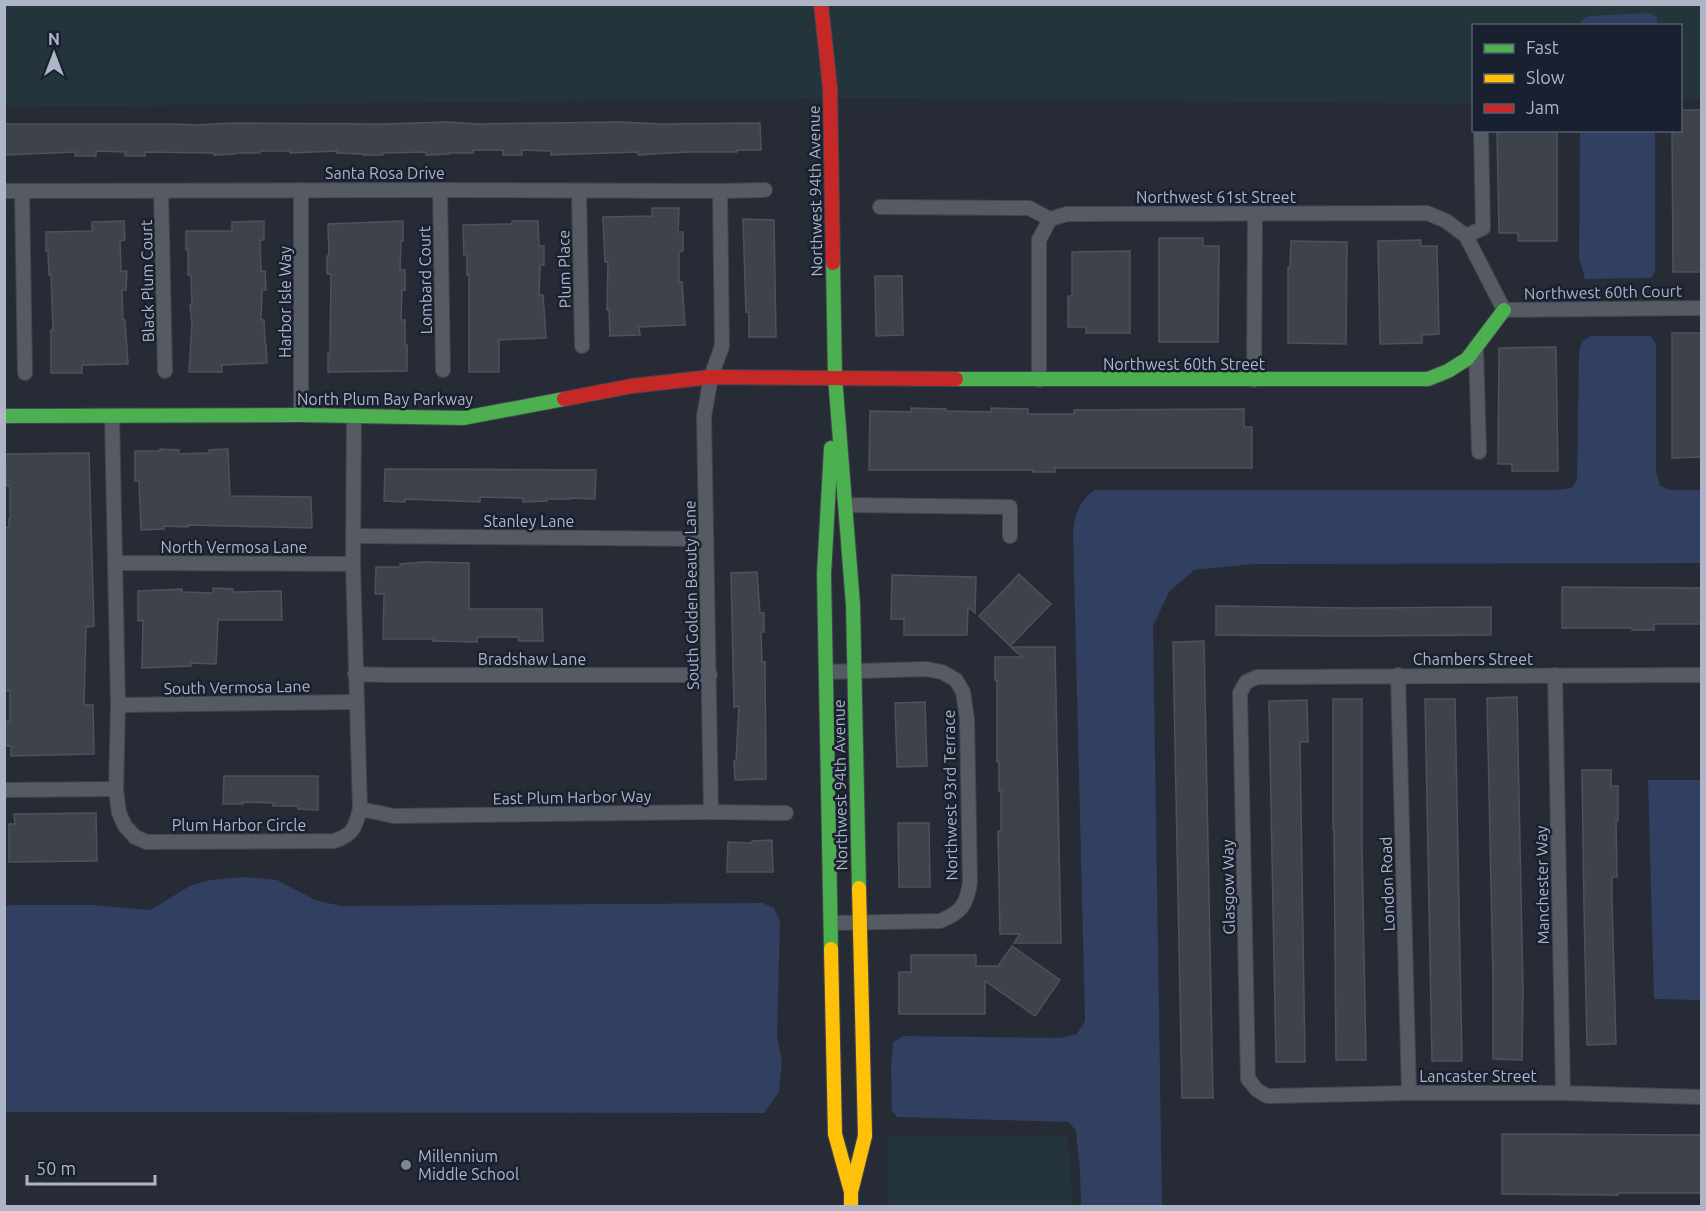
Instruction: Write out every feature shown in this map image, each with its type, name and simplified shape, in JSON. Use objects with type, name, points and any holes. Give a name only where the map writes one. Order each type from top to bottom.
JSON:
[{"type":"street","name":"Northwest 94th Avenue","points":[[821,4],[830,88],[835,376],[852,574],[855,671],[865,1136],[851,1199]]},
{"type":"street","points":[[1466,236],[1483,228],[1481,132]]},
{"type":"street","name":"Harbor Isle Way","points":[[301,415],[302,190]]},
{"type":"street","name":"Lombard Court","points":[[440,190],[443,370]]},
{"type":"street","name":"Santa Rosa Drive","points":[[4,191],[765,190]]},
{"type":"street","points":[[22,191],[25,374]]},
{"type":"street","name":"Black Plum Court","points":[[161,191],[165,371]]},
{"type":"street","name":"Plum Place","points":[[579,191],[582,346]]},
{"type":"street","name":"South Golden Beauty Lane","points":[[711,812],[704,416],[711,377],[722,346],[720,191]]},
{"type":"street","points":[[880,207],[1029,208],[1050,219],[1039,240],[1039,380]]},
{"type":"street","name":"Northwest 61st Street","points":[[1050,219],[1067,214],[1426,213],[1446,220],[1466,236],[1504,310]]},
{"type":"street","points":[[1254,380],[1255,214]]},
{"type":"street","name":"Northwest 60th Court","points":[[1504,310],[1701,308]]},
{"type":"street","name":"Northwest 60th Street","points":[[835,376],[1039,380],[1428,379],[1448,371],[1467,359],[1504,310]]},
{"type":"street","points":[[1476,347],[1479,452]]},
{"type":"street","name":"Northwest 94th Avenue","points":[[835,376],[824,574],[835,1134],[851,1199]]},
{"type":"street","name":"North Plum Bay Parkway","points":[[4,416],[301,415],[463,418],[526,408],[632,386],[711,377],[835,376]]},
{"type":"street","name":"Plum Harbor Circle","points":[[111,416],[118,705],[116,789],[119,813],[125,826],[135,837],[147,842],[334,841],[346,837],[355,828],[360,809],[353,564],[354,416]]},
{"type":"street","points":[[846,505],[1010,507],[1010,536]]},
{"type":"street","name":"Stanley Lane","points":[[353,536],[705,539]]},
{"type":"street","name":"North Vermosa Lane","points":[[115,563],[353,564]]},
{"type":"street","name":"Northwest 93rd Terrace","points":[[826,672],[926,669],[942,672],[956,680],[963,692],[967,719],[970,882],[968,896],[963,906],[952,916],[940,921],[831,923]]},
{"type":"street","name":"Bradshaw Lane","points":[[355,674],[710,675]]},
{"type":"street","name":"London Road","points":[[1398,675],[1409,1093]]},
{"type":"street","name":"Manchester Way","points":[[1555,675],[1563,1094]]},
{"type":"street","name":"Chambers Street","points":[[1246,682],[1257,677],[1701,675]]},
{"type":"street","name":"Glasgow Way","points":[[1246,682],[1240,693],[1248,1078],[1257,1089]]},
{"type":"street","name":"South Vermosa Lane","points":[[118,705],[356,702]]},
{"type":"street","points":[[4,790],[116,789]]},
{"type":"street","name":"East Plum Harbor Way","points":[[360,809],[394,816],[786,813]]},
{"type":"street","name":"Lancaster Street","points":[[1257,1089],[1268,1096],[1409,1093],[1701,1097]]},
{"type":"shaded area","points":[[4,5],[1701,5],[1701,99],[1682,99],[1682,24],[1658,24],[1657,18],[1581,21],[1580,24],[1472,24],[1472,104],[858,98],[5,107]]},
{"type":"shaded area","points":[[888,1136],[1068,1136],[1073,1206],[888,1206]]},
{"type":"water","points":[[1650,13],[1657,18],[1658,24],[1580,24],[1589,16]]},
{"type":"water","points":[[1580,132],[1655,132],[1655,272],[1651,278],[1585,279],[1579,258]]},
{"type":"water","points":[[1591,336],[1651,336],[1656,344],[1656,471],[1660,486],[1670,490],[1701,490],[1701,563],[1254,564],[1194,570],[1169,592],[1153,626],[1162,1206],[1081,1206],[1076,1131],[1069,1122],[897,1117],[892,1111],[893,1042],[904,1036],[1060,1038],[1077,1034],[1085,1021],[1073,532],[1077,513],[1084,500],[1094,490],[1556,490],[1572,488],[1577,480],[1579,352],[1582,341]]},
{"type":"water","points":[[1648,780],[1701,780],[1701,1000],[1654,999]]},
{"type":"water","points":[[245,877],[277,880],[315,900],[341,906],[762,903],[774,908],[780,921],[777,1036],[782,1061],[779,1092],[764,1113],[5,1112],[5,907],[11,905],[93,905],[150,910],[190,886],[209,880]]},
{"type":"building","points":[[1682,110],[1701,110],[1701,272],[1673,272],[1672,132],[1682,132]]},
{"type":"building","points":[[448,122],[478,124],[760,123],[761,150],[638,155],[638,152],[551,155],[551,151],[522,150],[522,155],[503,155],[503,150],[473,150],[473,153],[426,155],[426,152],[363,155],[337,153],[337,151],[290,153],[290,151],[260,151],[260,153],[214,155],[214,153],[145,152],[145,156],[125,156],[125,152],[96,151],[96,156],[75,156],[76,152],[4,155],[4,124],[195,125]]},
{"type":"building","points":[[1497,132],[1557,132],[1557,241],[1518,241],[1518,233],[1499,233]]},
{"type":"building","points":[[652,208],[679,208],[678,232],[683,232],[683,251],[679,252],[679,282],[682,282],[685,325],[639,327],[640,335],[610,336],[609,310],[607,310],[608,262],[605,262],[603,217],[652,216]]},
{"type":"building","points":[[743,219],[774,220],[776,337],[749,337]]},
{"type":"building","points":[[124,221],[125,240],[120,241],[121,271],[127,271],[126,290],[122,290],[128,364],[82,365],[82,373],[51,373],[51,330],[53,330],[51,274],[49,275],[48,251],[46,251],[46,232],[92,231],[92,222]]},
{"type":"building","points":[[264,221],[264,240],[260,240],[261,271],[265,271],[266,290],[262,290],[261,320],[264,320],[267,363],[222,365],[222,372],[189,372],[192,324],[190,305],[192,305],[186,231],[232,231],[232,222]]},
{"type":"building","points":[[403,221],[400,270],[405,270],[405,290],[402,290],[401,320],[405,320],[407,371],[328,372],[331,274],[327,274],[328,224]]},
{"type":"building","points":[[512,221],[538,221],[539,246],[544,246],[544,265],[540,265],[539,295],[543,295],[546,338],[499,340],[499,372],[469,372],[469,274],[467,275],[467,254],[464,255],[463,225],[512,224]]},
{"type":"building","points":[[1159,238],[1203,238],[1203,246],[1219,246],[1218,342],[1159,342]]},
{"type":"building","points":[[1421,240],[1421,246],[1437,246],[1439,334],[1422,335],[1422,343],[1380,344],[1378,241]]},
{"type":"building","points":[[1291,241],[1347,242],[1346,344],[1288,343],[1288,267],[1290,267]]},
{"type":"building","points":[[1130,251],[1130,333],[1086,333],[1086,327],[1068,327],[1068,296],[1072,296],[1072,252]]},
{"type":"building","points":[[875,276],[902,276],[903,335],[876,336]]},
{"type":"building","points":[[1672,333],[1701,333],[1701,457],[1672,458]]},
{"type":"building","points":[[1556,347],[1558,471],[1512,471],[1512,464],[1498,464],[1499,348]]},
{"type":"building","points":[[911,408],[991,412],[991,408],[1028,409],[1028,414],[1074,414],[1074,410],[1244,409],[1244,427],[1252,427],[1252,468],[1055,468],[1055,472],[869,470],[870,411],[911,412]]},
{"type":"building","points":[[160,449],[179,450],[179,454],[209,453],[209,450],[228,449],[230,496],[311,497],[312,528],[188,525],[188,527],[164,526],[164,529],[141,530],[139,481],[135,481],[135,451],[160,451]]},
{"type":"building","points":[[89,453],[94,626],[86,627],[84,705],[93,705],[94,754],[11,756],[11,746],[4,746],[4,721],[10,721],[10,691],[4,691],[4,527],[9,527],[10,519],[10,486],[6,486],[5,454]]},
{"type":"building","points":[[385,469],[596,470],[595,499],[570,498],[523,502],[523,498],[480,497],[480,502],[405,499],[405,502],[384,501]]},
{"type":"building","points":[[469,563],[469,609],[542,609],[543,641],[519,641],[518,637],[477,637],[477,642],[383,639],[384,594],[375,594],[376,567],[400,567],[400,564]]},
{"type":"building","points":[[757,572],[760,613],[764,613],[764,632],[761,632],[762,662],[765,662],[766,779],[735,780],[734,761],[736,761],[739,706],[734,707],[731,573]]},
{"type":"building","points":[[1019,574],[1051,604],[1010,646],[979,616]]},
{"type":"building","points":[[892,575],[976,577],[975,613],[968,607],[967,635],[904,635],[904,619],[891,619]]},
{"type":"building","points":[[1562,587],[1701,588],[1701,624],[1654,624],[1654,630],[1562,628]]},
{"type":"building","points":[[213,588],[233,589],[233,592],[281,591],[282,620],[218,620],[216,664],[191,663],[191,666],[142,668],[143,620],[138,621],[138,591],[182,589],[182,592],[213,593]]},
{"type":"building","points":[[1216,606],[1491,607],[1491,635],[1216,635]]},
{"type":"building","points":[[1204,641],[1213,1098],[1182,1098],[1173,642]]},
{"type":"building","points":[[1011,647],[1055,647],[1061,943],[1014,943],[1020,934],[1000,934],[998,831],[1001,831],[1001,791],[999,791],[999,762],[997,762],[995,657],[1022,657]]},
{"type":"building","points":[[1517,697],[1523,990],[1522,1060],[1493,1059],[1487,698]]},
{"type":"building","points":[[1333,699],[1362,699],[1366,1060],[1336,1060]]},
{"type":"building","points":[[1425,699],[1455,699],[1462,1061],[1432,1061]]},
{"type":"building","points":[[1307,700],[1308,742],[1300,742],[1305,1062],[1276,1062],[1269,701]]},
{"type":"building","points":[[925,702],[927,766],[897,767],[895,703]]},
{"type":"building","points":[[1582,770],[1611,770],[1611,786],[1618,786],[1617,877],[1612,877],[1616,1044],[1587,1045]]},
{"type":"building","points":[[224,776],[318,776],[318,810],[298,809],[298,806],[273,806],[273,803],[223,804]]},
{"type":"building","points":[[96,813],[97,861],[9,862],[9,824],[15,824],[14,814]]},
{"type":"building","points":[[898,823],[929,823],[930,887],[899,887]]},
{"type":"building","points":[[772,840],[773,872],[727,872],[728,842],[752,843],[752,841]]},
{"type":"building","points":[[1012,946],[1060,980],[1035,1016],[985,981],[985,1014],[899,1014],[899,972],[911,972],[911,955],[976,955],[976,966],[998,966]]},
{"type":"building","points":[[1502,1134],[1701,1135],[1701,1193],[1502,1194]]},
{"type":"traffic: fast","points":[[833,263],[835,377],[853,605],[859,888]]},
{"type":"traffic: fast","points":[[956,379],[1428,379],[1448,371],[1467,359],[1504,310]]},
{"type":"traffic: fast","points":[[4,416],[301,415],[463,418],[564,399]]},
{"type":"traffic: fast","points":[[831,448],[824,574],[831,949]]},
{"type":"traffic: slow","points":[[851,1192],[865,1136],[859,888]]},
{"type":"traffic: slow","points":[[831,949],[835,1134],[851,1192],[851,1206]]},
{"type":"traffic: jam","points":[[821,4],[830,88],[833,263]]},
{"type":"traffic: jam","points":[[564,399],[632,386],[711,377],[956,379]]},
{"type":"place","name":"Millennium Middle School","points":[[406,1165]]}]
